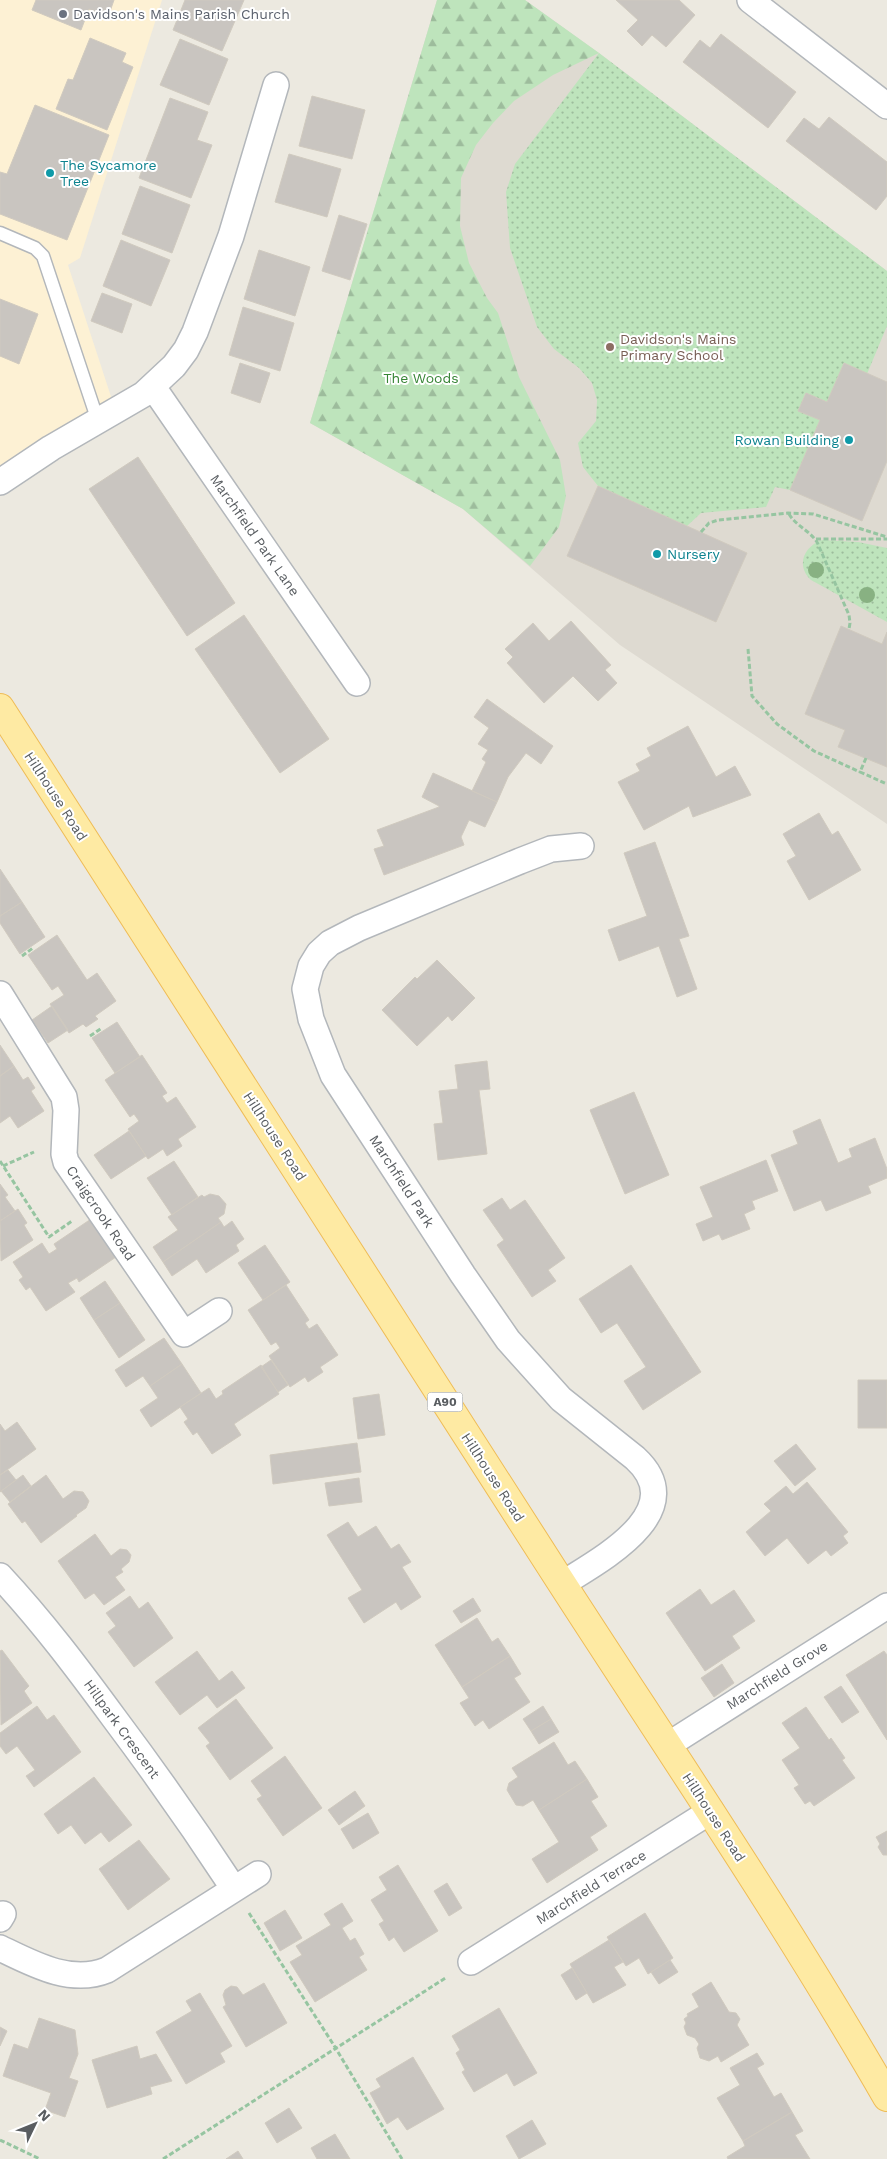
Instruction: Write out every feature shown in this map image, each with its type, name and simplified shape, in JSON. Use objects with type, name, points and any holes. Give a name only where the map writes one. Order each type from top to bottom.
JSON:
[{"type":"main road","name":"Hillhouse Road","points":[[0,708],[562,1584],[711,1811],[790,1936],[887,2097]]},
{"type":"street","points":[[750,0],[887,106]]},
{"type":"street","points":[[0,482],[51,448],[98,422],[153,387],[174,366],[186,350],[195,332],[231,236],[276,85]]},
{"type":"street","name":"Marchfield Park Lane","points":[[153,387],[357,683]]},
{"type":"street","name":"Marchfield Park","points":[[562,1584],[614,1550],[639,1527],[650,1512],[653,1502],[653,1484],[650,1476],[644,1466],[635,1458],[561,1399],[508,1340],[463,1275],[333,1075],[311,1020],[305,989],[311,966],[330,943],[359,928],[520,860],[551,849],[581,846]]},
{"type":"street","name":"Craigcrook Road","points":[[0,994],[64,1097],[66,1110],[64,1154],[66,1162],[184,1334],[219,1311]]},
{"type":"street","name":"Hillpark Crescent","points":[[0,1576],[79,1670],[197,1833],[234,1890]]},
{"type":"street","name":"Marchfield Grove","points":[[668,1745],[887,1606]]},
{"type":"street","name":"Marchfield Terrace","points":[[471,1962],[711,1811]]},
{"type":"street","points":[[0,1948],[54,1972],[81,1977],[94,1976],[107,1970],[258,1874]]},
{"type":"lane","points":[[0,233],[35,248],[43,256],[98,422]]},
{"type":"path","points":[[701,532],[709,523],[718,520],[788,513],[813,514],[887,538]]},
{"type":"path","points":[[788,513],[793,522],[813,535],[849,615],[849,629]]},
{"type":"path","points":[[815,539],[887,538]]},
{"type":"path","points":[[748,649],[752,696],[777,724],[814,751],[887,784]]},
{"type":"path","points":[[860,772],[866,758]]},
{"type":"path","points":[[22,956],[33,948]]},
{"type":"path","points":[[90,1036],[102,1028]]},
{"type":"path","points":[[0,1161],[49,1237],[95,1204]]},
{"type":"path","points":[[234,1890],[335,2047],[402,2159]]},
{"type":"path","points":[[163,2159],[335,2047],[471,1962]]},
{"type":"path","points":[[0,2140],[40,2159]]},
{"type":"shaded area","points":[[0,0],[162,0],[80,258],[68,265],[119,421],[0,495]]},
{"type":"shaded area","name":"Davidson's Mains Primary School","points":[[437,0],[525,0],[599,53],[887,271],[887,824],[620,645],[463,509],[310,423]]},
{"type":"green space","name":"The Woods","points":[[437,0],[525,0],[599,53],[553,75],[514,101],[493,123],[476,145],[461,178],[460,226],[469,263],[487,298],[498,313],[519,377],[560,460],[566,496],[559,527],[530,566],[463,509],[310,423]]},
{"type":"green space","points":[[599,53],[887,271],[887,326],[867,374],[844,364],[827,402],[805,394],[799,410],[820,420],[790,490],[775,487],[766,507],[701,513],[687,526],[598,486],[583,467],[578,443],[596,421],[597,400],[592,383],[579,368],[554,349],[537,327],[510,248],[506,192],[515,164]]},
{"type":"green space","points":[[822,540],[858,542],[887,548],[887,622],[811,580],[806,575],[803,563],[806,552],[815,543]]},
{"type":"building","name":"Davidson's Mains Parish Church","points":[[36,0],[114,0],[108,17],[89,9],[81,30],[32,10]]},
{"type":"building","points":[[185,0],[244,0],[222,51],[173,30]]},
{"type":"building","points":[[616,0],[679,0],[695,15],[666,47],[652,35],[642,46],[627,31],[638,20]]},
{"type":"building","points":[[721,34],[796,92],[768,128],[683,62],[700,40],[710,48]]},
{"type":"building","points":[[90,38],[126,53],[122,62],[133,67],[107,130],[56,109],[68,79],[73,80]]},
{"type":"building","points":[[180,39],[228,59],[209,105],[160,85]]},
{"type":"building","points":[[312,96],[365,110],[352,159],[299,146]]},
{"type":"building","points":[[170,98],[208,112],[197,140],[212,145],[191,198],[139,178]]},
{"type":"building","name":"The Sycamore Tree","points":[[35,105],[109,135],[67,240],[0,214],[0,172],[7,174]]},
{"type":"building","points":[[829,117],[887,162],[887,196],[876,210],[786,141],[804,118],[819,129]]},
{"type":"building","points":[[289,154],[341,169],[327,217],[275,202]]},
{"type":"building","points":[[140,186],[190,205],[172,253],[122,234]]},
{"type":"building","points":[[339,215],[367,224],[350,280],[322,271]]},
{"type":"building","points":[[121,240],[170,260],[151,306],[103,286]]},
{"type":"building","points":[[259,250],[310,267],[295,316],[244,299]]},
{"type":"building","points":[[102,293],[132,304],[122,333],[91,321]]},
{"type":"building","points":[[0,299],[38,314],[19,364],[0,356]]},
{"type":"building","points":[[243,307],[294,323],[280,371],[229,355]]},
{"type":"building","points":[[240,363],[270,373],[260,403],[231,393]]},
{"type":"building","name":"Rowan Building","points":[[844,363],[887,382],[887,461],[862,521],[790,490],[820,420],[798,411],[806,393],[827,402]]},
{"type":"building","points":[[138,457],[235,603],[187,636],[89,489]]},
{"type":"building","name":"Nursery","points":[[598,486],[747,553],[716,622],[567,556]]},
{"type":"building","points":[[244,615],[329,739],[280,773],[195,649]]},
{"type":"building","points":[[571,621],[611,665],[605,670],[617,683],[598,701],[573,676],[544,703],[507,663],[513,657],[505,649],[533,623],[549,641]]},
{"type":"building","points":[[841,626],[882,644],[887,632],[887,767],[838,747],[845,730],[805,714]]},
{"type":"building","points":[[487,699],[553,746],[541,764],[526,753],[508,777],[497,802],[472,791],[486,762],[482,759],[488,750],[478,744],[489,728],[474,717]]},
{"type":"building","points":[[688,726],[716,777],[735,766],[751,795],[693,817],[689,806],[644,830],[618,782],[640,771],[636,764],[651,756],[647,748]]},
{"type":"building","points":[[433,773],[497,802],[485,827],[469,820],[461,837],[464,845],[384,875],[374,849],[384,846],[377,830],[439,807],[422,797]]},
{"type":"building","points":[[819,813],[832,835],[838,831],[861,870],[809,900],[787,861],[796,856],[783,834]]},
{"type":"building","points":[[655,842],[689,936],[679,939],[697,989],[677,997],[659,946],[619,961],[608,930],[647,916],[624,853]]},
{"type":"building","points":[[0,869],[22,902],[0,916]]},
{"type":"building","points":[[22,902],[45,937],[20,954],[0,923],[0,916]]},
{"type":"building","points":[[57,935],[87,980],[97,973],[116,1001],[95,1016],[98,1019],[86,1027],[83,1024],[69,1033],[50,1004],[64,995],[58,986],[52,990],[28,955]]},
{"type":"building","points":[[437,960],[475,998],[452,1021],[448,1016],[417,1046],[382,1010],[415,977],[417,979]]},
{"type":"building","points":[[52,1006],[68,1030],[48,1043],[32,1020]]},
{"type":"building","points":[[117,1022],[140,1057],[115,1073],[92,1038]]},
{"type":"building","points":[[0,1045],[14,1066],[0,1076]]},
{"type":"building","points":[[142,1055],[167,1093],[162,1096],[167,1103],[176,1097],[196,1127],[178,1139],[182,1146],[167,1156],[163,1149],[148,1159],[128,1129],[139,1121],[134,1114],[130,1117],[105,1080]]},
{"type":"building","points":[[487,1061],[490,1089],[479,1090],[487,1154],[438,1160],[434,1124],[443,1123],[439,1091],[458,1089],[455,1065]]},
{"type":"building","points":[[14,1066],[23,1080],[28,1077],[35,1088],[31,1091],[44,1111],[18,1128],[10,1116],[0,1123],[0,1076]]},
{"type":"building","points":[[634,1092],[669,1175],[625,1194],[590,1110]]},
{"type":"building","points":[[820,1119],[838,1163],[852,1157],[849,1149],[875,1138],[887,1169],[887,1178],[868,1186],[871,1193],[826,1211],[821,1200],[794,1211],[771,1155],[798,1144],[793,1131]]},
{"type":"building","points":[[129,1131],[146,1156],[111,1179],[94,1155]]},
{"type":"building","points":[[766,1160],[778,1191],[752,1201],[755,1209],[744,1214],[750,1229],[722,1240],[719,1234],[703,1241],[696,1224],[713,1217],[700,1187]]},
{"type":"building","points":[[174,1161],[198,1197],[172,1215],[147,1178]]},
{"type":"building","points":[[0,1184],[8,1195],[5,1197],[15,1211],[0,1221]]},
{"type":"building","points":[[210,1194],[219,1196],[226,1204],[224,1214],[218,1218],[221,1222],[163,1262],[153,1247],[178,1230],[168,1217],[202,1195],[204,1197]]},
{"type":"building","points":[[502,1198],[510,1210],[525,1200],[565,1258],[548,1270],[556,1281],[532,1297],[497,1245],[504,1240],[483,1210]]},
{"type":"building","points":[[18,1209],[27,1223],[24,1225],[33,1240],[1,1261],[0,1221]]},
{"type":"building","points":[[91,1219],[116,1257],[79,1282],[77,1278],[68,1283],[75,1292],[46,1311],[30,1287],[26,1290],[19,1280],[23,1277],[13,1262],[42,1243],[49,1254],[57,1249],[54,1244]]},
{"type":"building","points":[[232,1221],[244,1239],[236,1245],[239,1251],[206,1273],[197,1259],[172,1276],[163,1262],[221,1222],[224,1227]]},
{"type":"building","points":[[265,1245],[290,1282],[263,1300],[238,1263]]},
{"type":"building","points":[[631,1265],[701,1372],[643,1410],[624,1381],[646,1367],[617,1323],[601,1333],[579,1299]]},
{"type":"building","points":[[105,1281],[120,1303],[94,1320],[80,1298]]},
{"type":"building","points":[[286,1285],[309,1320],[305,1323],[309,1329],[317,1324],[338,1355],[320,1367],[323,1372],[308,1382],[305,1377],[290,1387],[269,1356],[280,1348],[276,1342],[271,1345],[248,1310]]},
{"type":"building","points":[[120,1303],[145,1340],[119,1358],[94,1320]]},
{"type":"building","points":[[164,1338],[182,1364],[150,1386],[143,1376],[126,1387],[115,1370]]},
{"type":"building","points":[[271,1360],[288,1385],[278,1392],[261,1367]]},
{"type":"building","points":[[182,1364],[201,1393],[151,1427],[140,1410],[158,1398],[150,1386]]},
{"type":"building","points":[[261,1365],[279,1394],[234,1424],[241,1435],[212,1454],[197,1432],[193,1435],[184,1422],[188,1419],[180,1407],[209,1388],[216,1399],[223,1394],[222,1391]]},
{"type":"building","points":[[858,1380],[887,1380],[887,1428],[858,1428]]},
{"type":"building","points":[[379,1394],[385,1435],[358,1439],[353,1398]]},
{"type":"building","points":[[17,1422],[36,1449],[0,1475],[0,1424],[5,1431]]},
{"type":"building","points":[[357,1443],[361,1472],[273,1484],[270,1455]]},
{"type":"building","points":[[796,1444],[816,1469],[795,1486],[774,1461]]},
{"type":"building","points":[[8,1470],[16,1480],[0,1492],[0,1475]]},
{"type":"building","points":[[23,1475],[31,1486],[10,1502],[1,1491]]},
{"type":"building","points":[[46,1475],[63,1499],[74,1491],[83,1492],[89,1501],[86,1508],[77,1516],[41,1543],[25,1521],[22,1523],[8,1504]]},
{"type":"building","points":[[359,1478],[362,1502],[329,1506],[325,1483]]},
{"type":"building","points":[[807,1482],[848,1532],[843,1536],[848,1543],[831,1556],[826,1550],[808,1564],[787,1538],[765,1556],[746,1532],[771,1511],[764,1504],[786,1486],[793,1494]]},
{"type":"building","points":[[348,1522],[358,1537],[376,1526],[391,1549],[399,1544],[411,1562],[402,1567],[421,1597],[401,1610],[396,1602],[364,1623],[348,1598],[362,1590],[327,1535]]},
{"type":"building","points":[[95,1534],[111,1556],[120,1549],[127,1550],[131,1555],[129,1562],[121,1569],[123,1572],[115,1577],[125,1590],[104,1605],[94,1593],[85,1599],[58,1561]]},
{"type":"building","points":[[700,1589],[711,1605],[734,1590],[755,1621],[732,1636],[740,1648],[705,1671],[666,1613]]},
{"type":"building","points":[[130,1596],[139,1609],[148,1602],[173,1638],[134,1667],[108,1632],[116,1626],[106,1613]]},
{"type":"building","points":[[473,1598],[481,1611],[461,1623],[453,1611]]},
{"type":"building","points":[[477,1618],[492,1642],[498,1638],[510,1656],[462,1687],[435,1645]]},
{"type":"building","points":[[2,1650],[29,1686],[24,1691],[32,1703],[1,1725],[0,1651]]},
{"type":"building","points":[[197,1651],[219,1681],[232,1671],[245,1688],[217,1708],[207,1695],[180,1715],[155,1682]]},
{"type":"building","points":[[884,1651],[887,1655],[887,1740],[846,1675]]},
{"type":"building","points":[[510,1656],[521,1674],[514,1678],[530,1702],[489,1729],[483,1720],[475,1726],[460,1703],[469,1698],[462,1687]]},
{"type":"building","points":[[722,1664],[734,1683],[714,1697],[701,1678]]},
{"type":"building","points":[[841,1686],[859,1712],[842,1723],[824,1697]]},
{"type":"building","points":[[236,1699],[273,1748],[230,1780],[206,1746],[210,1743],[198,1728]]},
{"type":"building","points":[[37,1706],[47,1720],[54,1715],[81,1752],[34,1787],[26,1776],[35,1770],[17,1746],[6,1754],[0,1746],[0,1733]]},
{"type":"building","points":[[543,1706],[551,1719],[531,1731],[523,1719]]},
{"type":"building","points":[[806,1707],[829,1740],[831,1738],[845,1758],[842,1760],[855,1778],[814,1806],[810,1801],[805,1804],[794,1788],[799,1785],[782,1760],[800,1748],[782,1723]]},
{"type":"building","points":[[551,1719],[559,1732],[539,1744],[531,1731]]},
{"type":"building","points":[[554,1742],[568,1765],[575,1761],[587,1779],[539,1810],[533,1800],[523,1806],[516,1805],[507,1790],[509,1783],[518,1777],[512,1768]]},
{"type":"building","points":[[285,1756],[322,1808],[283,1836],[257,1799],[262,1796],[251,1781]]},
{"type":"building","points":[[94,1777],[132,1825],[109,1842],[101,1832],[85,1844],[71,1825],[58,1834],[44,1814]]},
{"type":"building","points":[[587,1779],[598,1797],[591,1801],[607,1826],[590,1837],[598,1850],[547,1883],[532,1859],[559,1842],[539,1810]]},
{"type":"building","points":[[355,1791],[365,1806],[339,1825],[328,1810]]},
{"type":"building","points":[[368,1813],[379,1833],[353,1849],[341,1829]]},
{"type":"building","points":[[887,1831],[887,1855],[883,1855],[878,1847],[880,1844],[876,1837]]},
{"type":"building","points":[[139,1840],[170,1879],[128,1910],[99,1869]]},
{"type":"building","points":[[398,1865],[438,1931],[404,1952],[394,1937],[389,1941],[379,1924],[384,1921],[371,1900],[387,1890],[379,1877]]},
{"type":"building","points":[[447,1883],[462,1908],[449,1916],[434,1891]]},
{"type":"building","points":[[342,1903],[353,1921],[342,1928],[350,1941],[355,1938],[364,1954],[359,1957],[367,1970],[315,2002],[290,1962],[302,1955],[296,1946],[331,1925],[324,1914]]},
{"type":"building","points":[[285,1910],[302,1938],[280,1951],[264,1923]]},
{"type":"building","points":[[645,1913],[673,1958],[648,1974],[639,1958],[626,1966],[607,1937]]},
{"type":"building","points":[[609,1940],[623,1962],[614,1967],[626,1985],[593,2003],[570,1964]]},
{"type":"building","points":[[670,1960],[678,1972],[659,1984],[651,1972]]},
{"type":"building","points":[[572,1968],[587,1993],[576,2000],[561,1975]]},
{"type":"building","points":[[711,1982],[729,2012],[736,2013],[740,2019],[737,2025],[749,2045],[721,2062],[718,2056],[709,2061],[700,2058],[697,2048],[699,2044],[695,2038],[687,2035],[684,2027],[686,2023],[684,2019],[688,2016],[687,2014],[699,2007],[692,1994]]},
{"type":"building","points":[[264,1983],[287,2023],[246,2047],[223,2007],[226,2005],[223,1995],[225,1990],[231,1986],[237,1987],[243,1995]]},
{"type":"building","points":[[200,1993],[232,2046],[220,2053],[225,2062],[186,2084],[156,2032],[192,2011],[186,2001]]},
{"type":"building","points":[[499,2008],[537,2073],[514,2086],[507,2073],[474,2092],[462,2072],[465,2070],[456,2053],[460,2050],[452,2036]]},
{"type":"building","points":[[39,2018],[75,2030],[78,2054],[69,2078],[78,2081],[65,2117],[45,2110],[51,2093],[3,2076],[14,2044],[28,2049]]},
{"type":"building","points":[[0,2027],[7,2031],[0,2046]]},
{"type":"building","points":[[137,2046],[140,2059],[156,2054],[172,2081],[150,2087],[152,2094],[107,2108],[92,2060]]},
{"type":"building","points":[[757,2053],[764,2064],[757,2068],[774,2097],[781,2093],[792,2112],[743,2141],[717,2098],[740,2085],[730,2068]]},
{"type":"building","points":[[413,2057],[444,2109],[407,2130],[398,2117],[387,2124],[370,2093],[381,2087],[376,2079]]},
{"type":"building","points":[[289,2108],[302,2128],[277,2143],[265,2123]]},
{"type":"building","points":[[792,2112],[803,2131],[795,2135],[810,2159],[728,2159],[727,2157],[745,2146],[743,2141]]},
{"type":"building","points":[[532,2120],[546,2144],[519,2159],[506,2136]]},
{"type":"building","points":[[335,2134],[350,2159],[317,2159],[311,2148]]},
{"type":"building","points":[[238,2151],[243,2159],[226,2159]]},
{"type":"place","name":"Davidson's Mains Parish Church","points":[[63,14]]},
{"type":"place","name":"The Sycamore Tree","points":[[50,173]]},
{"type":"place","name":"Davidson's Mains Primary School","points":[[610,347]]},
{"type":"place","name":"Rowan Building","points":[[849,440]]},
{"type":"place","name":"Nursery","points":[[657,554]]}]
